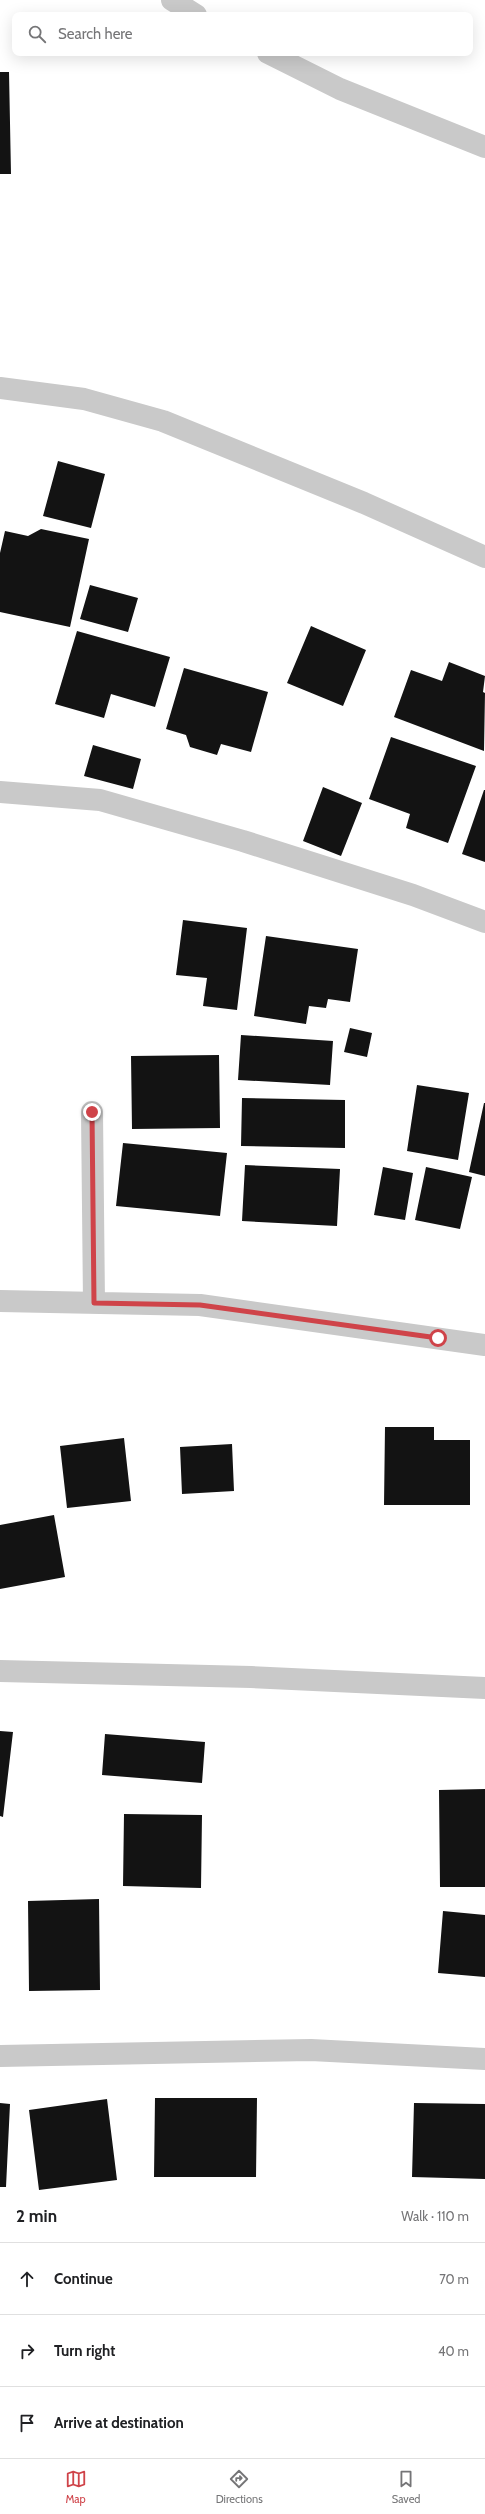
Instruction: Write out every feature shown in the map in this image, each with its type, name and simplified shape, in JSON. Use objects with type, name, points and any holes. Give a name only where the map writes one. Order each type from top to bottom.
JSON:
[{"type":"street","points":[[172,0],[191,12]]},
{"type":"street","points":[[274,56],[340,89],[485,147]]},
{"type":"street","points":[[0,388],[84,399],[163,421],[364,503],[485,557]]},
{"type":"street","points":[[0,792],[100,800],[243,840],[413,896],[485,922]]},
{"type":"street","points":[[92,1112],[94,1303]]},
{"type":"street","points":[[0,1301],[200,1305],[485,1346]]},
{"type":"street","points":[[0,1671],[243,1677],[485,1688]]},
{"type":"street","points":[[0,2056],[311,2050],[485,2059]]},
{"type":"building","points":[[0,72],[9,72],[11,174],[0,174]]},
{"type":"building","points":[[58,461],[105,474],[91,528],[43,516]]},
{"type":"building","points":[[41,529],[89,539],[70,627],[0,612],[0,553],[5,531],[28,536]]},
{"type":"building","points":[[90,585],[138,598],[128,632],[80,619]]},
{"type":"building","points":[[311,626],[366,650],[343,706],[287,683]]},
{"type":"building","points":[[77,631],[170,657],[155,707],[111,694],[104,718],[55,704]]},
{"type":"building","points":[[449,662],[485,676],[483,692],[485,693],[484,751],[394,717],[411,670],[442,681]]},
{"type":"building","points":[[184,668],[268,692],[251,752],[221,744],[217,755],[190,747],[186,735],[166,729]]},
{"type":"building","points":[[391,737],[476,766],[448,843],[406,828],[410,814],[369,799]]},
{"type":"building","points":[[93,745],[141,759],[133,789],[84,776]]},
{"type":"building","points":[[323,787],[362,803],[341,856],[303,841]]},
{"type":"building","points":[[485,790],[485,862],[462,854]]},
{"type":"building","points":[[183,920],[247,928],[237,1010],[203,1006],[207,978],[176,975]]},
{"type":"building","points":[[266,936],[358,949],[350,1002],[328,999],[326,1008],[309,1006],[306,1024],[254,1016]]},
{"type":"building","points":[[350,1028],[372,1033],[367,1057],[344,1052]]},
{"type":"building","points":[[241,1035],[333,1041],[330,1085],[238,1080]]},
{"type":"building","points":[[219,1055],[220,1128],[132,1129],[131,1056]]},
{"type":"building","points":[[417,1085],[469,1093],[458,1160],[407,1151]]},
{"type":"building","points":[[242,1098],[345,1100],[345,1148],[241,1146]]},
{"type":"building","points":[[485,1103],[485,1176],[469,1172]]},
{"type":"building","points":[[123,1143],[227,1153],[220,1216],[116,1206]]},
{"type":"building","points":[[245,1165],[340,1169],[337,1226],[242,1221]]},
{"type":"building","points":[[383,1167],[413,1173],[405,1220],[374,1215]]},
{"type":"building","points":[[426,1167],[472,1177],[460,1229],[415,1220]]},
{"type":"building","points":[[385,1427],[434,1427],[434,1440],[470,1440],[470,1505],[384,1505]]},
{"type":"building","points":[[124,1438],[131,1501],[67,1508],[60,1446]]},
{"type":"building","points":[[232,1444],[234,1491],[182,1494],[180,1447]]},
{"type":"building","points":[[54,1515],[65,1577],[0,1589],[0,1525]]},
{"type":"building","points":[[0,1731],[13,1732],[3,1817],[0,1816]]},
{"type":"building","points":[[105,1734],[205,1742],[202,1783],[102,1775]]},
{"type":"building","points":[[485,1789],[485,1887],[440,1887],[439,1790]]},
{"type":"building","points":[[124,1814],[202,1815],[201,1888],[123,1886]]},
{"type":"building","points":[[99,1899],[100,1990],[29,1991],[28,1901]]},
{"type":"building","points":[[443,1911],[485,1915],[485,1977],[438,1973]]},
{"type":"building","points":[[155,2098],[257,2098],[256,2177],[154,2177]]},
{"type":"building","points":[[107,2099],[117,2180],[39,2190],[29,2110]]},
{"type":"building","points":[[0,2103],[10,2104],[6,2187],[0,2187]]},
{"type":"building","points":[[414,2103],[485,2104],[485,2179],[412,2177]]},
{"type":"route","points":[[92,1112],[94,1303],[200,1305],[438,1338]]}]
